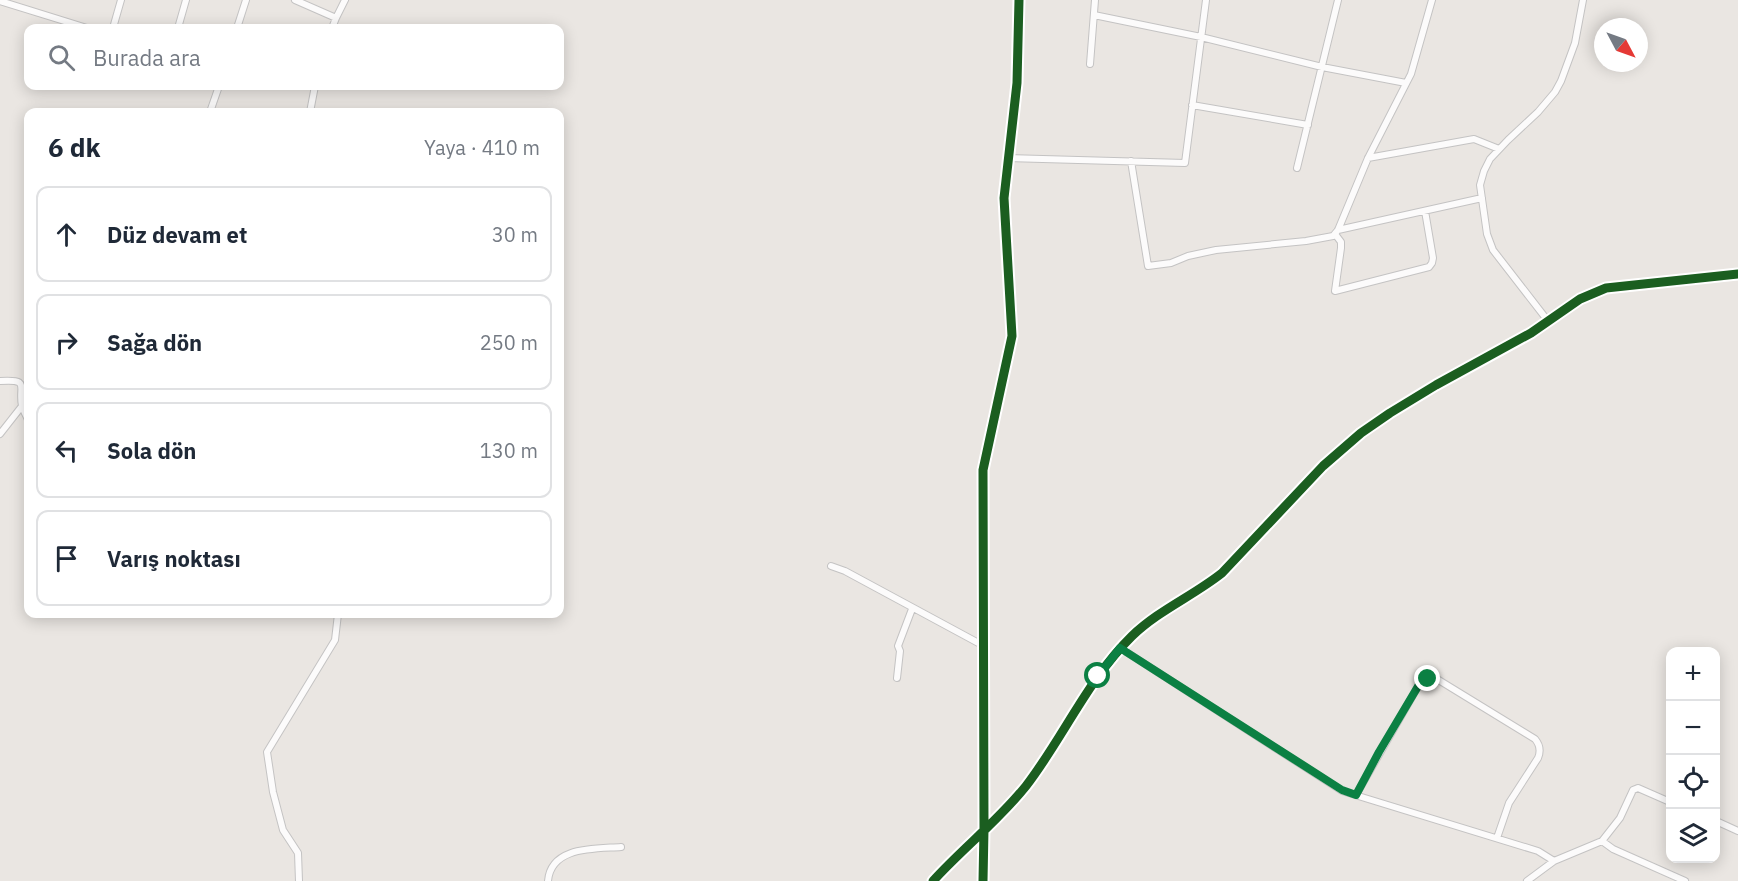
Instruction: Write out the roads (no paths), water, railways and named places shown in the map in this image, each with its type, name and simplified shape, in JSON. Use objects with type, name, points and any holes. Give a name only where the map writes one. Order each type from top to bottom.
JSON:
[{"type":"street","points":[[114,24],[121,0]]},
{"type":"street","points":[[179,24],[186,0]]},
{"type":"street","points":[[238,24],[246,0]]},
{"type":"street","points":[[295,0],[336,18]]},
{"type":"street","points":[[334,24],[345,0]]},
{"type":"street","points":[[982,881],[984,829],[983,470],[1012,336],[1004,198],[1017,83],[1020,0]]},
{"type":"street","points":[[1090,64],[1095,0]]},
{"type":"street","points":[[1009,158],[1185,163],[1206,0]]},
{"type":"street","points":[[1297,168],[1338,0]]},
{"type":"street","points":[[1425,211],[1433,258],[1429,267],[1335,291],[1341,248],[1337,232],[1368,158],[1411,74],[1432,0]]},
{"type":"street","points":[[1548,321],[1493,250],[1487,234],[1480,185],[1490,159],[1538,112],[1561,81],[1573,50],[1583,0]]},
{"type":"street","points":[[0,1],[74,24]]},
{"type":"street","points":[[1094,15],[1201,37],[1322,68],[1406,83]]},
{"type":"street","points":[[211,108],[218,90]]},
{"type":"street","points":[[311,108],[314,90]]},
{"type":"street","points":[[1192,105],[1308,125]]},
{"type":"street","points":[[1368,158],[1474,139],[1499,149]]},
{"type":"street","points":[[1131,161],[1148,266],[1171,263],[1188,256],[1216,250],[1306,241],[1482,198]]},
{"type":"street","points":[[933,881],[1026,786],[1098,676],[1120,648],[1159,614],[1222,573],[1323,466],[1361,433],[1406,403],[1514,343],[1580,299],[1606,288],[1738,274]]},
{"type":"street","points":[[0,381],[15,380],[19,383],[22,388],[24,411]]},
{"type":"street","points":[[0,434],[22,406]]},
{"type":"street","points":[[831,566],[845,571],[984,646]]},
{"type":"street","points":[[897,678],[900,651],[898,646],[912,609]]},
{"type":"street","points":[[299,881],[297,853],[283,830],[273,792],[267,752],[335,640],[338,618]]},
{"type":"street","points":[[1120,648],[1342,790],[1538,850],[1554,861]]},
{"type":"street","points":[[1356,795],[1420,683],[1428,679],[1437,679],[1535,739],[1539,744],[1538,759],[1509,803],[1497,838]]},
{"type":"street","points":[[1527,881],[1554,861],[1602,841],[1620,818],[1633,790],[1638,788],[1666,800]]},
{"type":"street","points":[[1720,823],[1738,831]]},
{"type":"street","points":[[1602,841],[1612,849],[1685,881]]},
{"type":"street","points":[[548,881],[553,865],[572,851],[621,847]]}]
